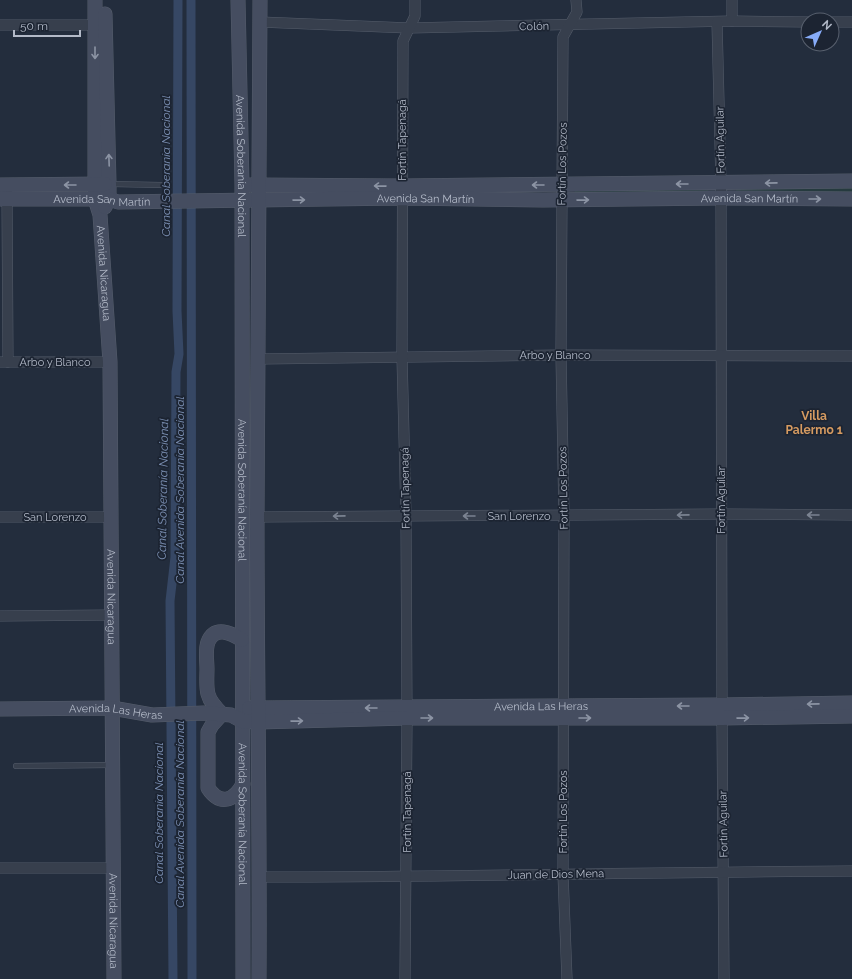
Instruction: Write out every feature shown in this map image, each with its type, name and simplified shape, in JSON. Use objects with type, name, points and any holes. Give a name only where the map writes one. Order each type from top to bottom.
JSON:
[{"type":"main road","name":"Avenida Nicaragua","points":[[95,0],[100,25],[102,184],[100,215],[110,362],[114,979]]},
{"type":"main road","name":"Avenida Nicaragua","points":[[100,25],[105,0]]},
{"type":"main road","name":"Avenida Soberanía Nacional","points":[[238,0],[242,185],[242,640],[234,715],[243,784],[244,979]]},
{"type":"main road","name":"Avenida Soberanía Nacional","points":[[259,979],[260,877],[257,500],[260,0]]},
{"type":"main road","name":"Avenida San Martín","points":[[4,199],[102,199],[118,202],[260,200],[562,184],[720,184],[852,181]]},
{"type":"main road","name":"Avenida San Martín","points":[[4,185],[102,184]]},
{"type":"main road","name":"Avenida San Martín","points":[[242,185],[561,200],[720,198],[852,199]]},
{"type":"main road","points":[[242,410],[257,500]]},
{"type":"main road","points":[[234,715],[211,702],[208,694],[206,651],[208,642],[213,635],[222,631],[231,632],[242,640]]},
{"type":"main road","name":"Avenida Las Heras","points":[[722,712],[852,703]]},
{"type":"main road","name":"Avenida Las Heras","points":[[0,709],[112,708],[152,715],[204,713],[258,715],[722,712],[852,716]]},
{"type":"main road","points":[[234,715],[212,725],[208,732],[208,788],[213,795],[226,799],[233,798],[243,784]]},
{"type":"main road","points":[[244,979],[259,905]]},
{"type":"street","name":"Fortín Tapenagá","points":[[406,979],[406,516],[402,357],[403,41],[414,16],[415,0]]},
{"type":"street","name":"Fortín Los Pozos","points":[[567,979],[562,874],[564,516],[561,355],[561,200],[563,37],[577,12],[576,0]]},
{"type":"street","points":[[732,0],[732,21]]},
{"type":"street","name":"Colón","points":[[260,22],[409,28],[732,21],[800,22]]},
{"type":"street","name":"Fortín Aguilar","points":[[717,22],[720,184],[724,979]]},
{"type":"street","points":[[840,22],[852,22]]},
{"type":"street","points":[[0,25],[100,25]]},
{"type":"street","points":[[4,185],[4,362]]},
{"type":"street","name":"Arbo y Blanco","points":[[259,359],[561,355],[852,356]]},
{"type":"street","name":"Arbo y Blanco","points":[[4,362],[110,362]]},
{"type":"street","name":"San Lorenzo","points":[[257,517],[722,514],[852,515]]},
{"type":"street","name":"San Lorenzo","points":[[0,517],[111,517]]},
{"type":"street","points":[[0,616],[112,615]]},
{"type":"street","points":[[0,868],[113,868]]},
{"type":"street","name":"Juan de Dios Mena","points":[[260,877],[406,877],[852,871]]},
{"type":"lane","name":"Avenida San Martín","points":[[102,184],[162,186]]},
{"type":"lane","points":[[16,766],[112,765]]},
{"type":"green space","points":[[736,187],[852,187],[852,192],[736,192]]},
{"type":"green space","points":[[708,189],[709,194],[575,195],[575,190]]},
{"type":"waterway","name":"Canal Soberanía Nacional","points":[[173,979],[170,601],[175,557],[176,372],[179,354],[177,311],[178,0]]},
{"type":"waterway","name":"Canal Avenida Soberanía Nacional","points":[[191,0],[192,979]]},
{"type":"district","name":"Villa Palermo 1","points":[[814,423]]}]
